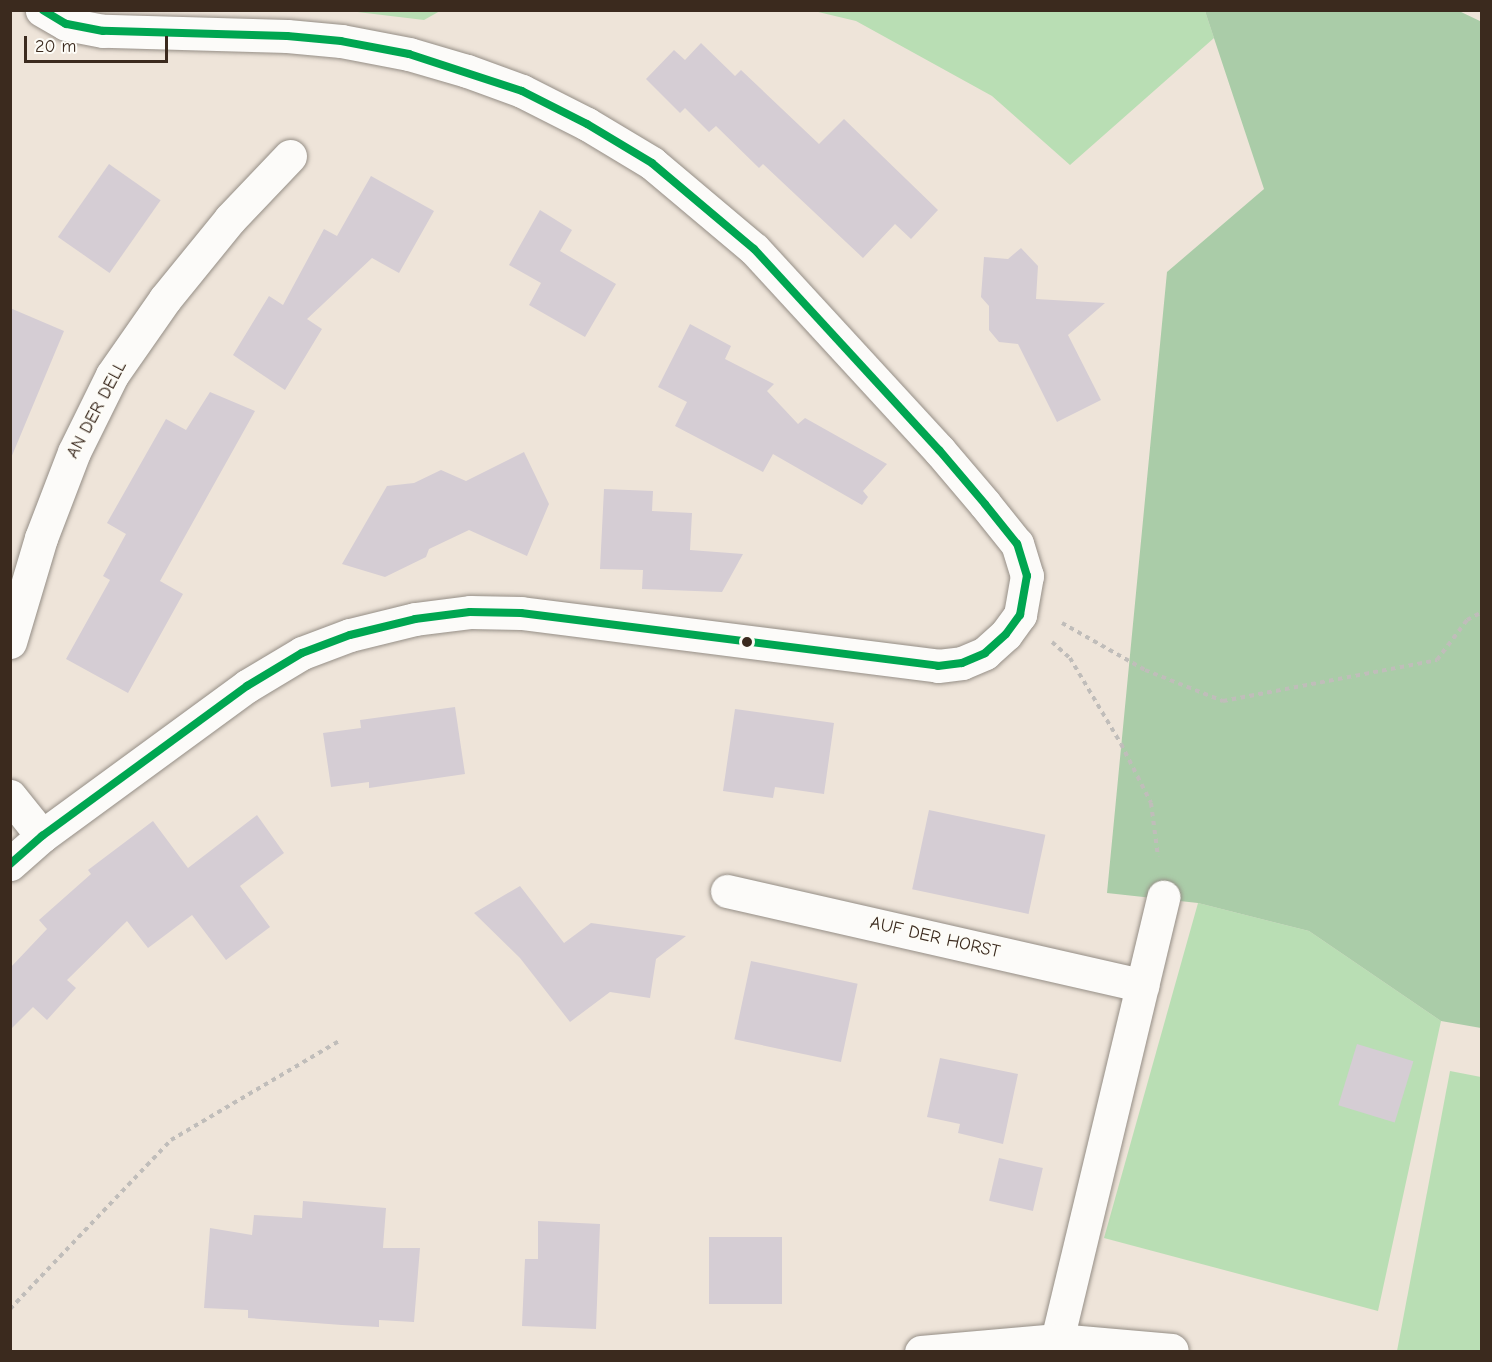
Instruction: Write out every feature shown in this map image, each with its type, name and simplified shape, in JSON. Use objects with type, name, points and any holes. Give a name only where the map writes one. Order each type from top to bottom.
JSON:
[{"type":"street","points":[[10,864],[42,836],[238,693],[302,653],[350,634],[415,619],[470,612],[521,613],[938,666],[962,663],[985,653],[1022,608],[1027,576],[1017,544],[939,450],[754,249],[706,206],[652,163],[587,124],[522,91],[467,70],[409,54],[341,41],[286,36],[103,31],[66,24],[42,10]]},
{"type":"street","name":"AN DER DELL","points":[[10,642],[41,538],[70,463],[112,375],[165,298],[230,219],[290,156]]},
{"type":"street","points":[[10,796],[42,836]]},
{"type":"street","name":"AUF DER HORST","points":[[727,891],[1142,986]]},
{"type":"street","points":[[1057,1340],[1062,1273],[1142,986],[1163,897]]},
{"type":"street","points":[[921,1352],[1057,1340],[1172,1350]]},
{"type":"path","points":[[1022,608],[1145,670],[1223,701],[1437,660],[1467,620],[1482,612]]},
{"type":"path","points":[[1022,608],[1071,658],[1121,744],[1151,803],[1163,897]]},
{"type":"path","points":[[10,1309],[171,1140],[341,1040]]},
{"type":"green space","points":[[440,10],[424,20],[349,11]]},
{"type":"green space","points":[[814,11],[1205,11],[1214,38],[1070,165],[992,96],[856,21]]},
{"type":"green space","points":[[1205,11],[1459,11],[1482,22],[1481,1028],[1441,1021],[1309,931],[1198,903],[1107,893],[1167,272],[1264,189]]},
{"type":"green space","points":[[1198,903],[1309,931],[1441,1021],[1378,1311],[1104,1238]]},
{"type":"green space","points":[[1450,1071],[1481,1077],[1481,1351],[1397,1351]]},
{"type":"building","points":[[701,43],[735,76],[741,70],[819,144],[844,119],[938,210],[911,239],[895,224],[863,258],[763,164],[759,168],[716,126],[709,132],[685,108],[680,113],[646,79],[674,50],[685,60]]},
{"type":"building","points":[[109,164],[161,200],[110,273],[58,237]]},
{"type":"building","points":[[371,176],[434,211],[399,273],[372,258],[307,319],[322,329],[285,390],[233,355],[269,296],[283,305],[324,229],[337,236]]},
{"type":"building","points":[[540,210],[572,230],[560,251],[616,284],[585,337],[529,305],[541,283],[509,265]]},
{"type":"building","points":[[1021,248],[1038,266],[1036,299],[1105,303],[1068,335],[1101,400],[1057,422],[1018,344],[999,342],[989,330],[989,306],[981,297],[984,257],[1008,259]]},
{"type":"building","points":[[10,308],[64,331],[11,458],[10,458]]},
{"type":"building","points":[[690,324],[731,346],[725,359],[774,384],[767,391],[798,424],[805,418],[887,464],[863,491],[868,497],[862,505],[773,454],[763,472],[675,426],[687,402],[658,387]]},
{"type":"building","points":[[210,392],[255,411],[160,581],[183,594],[128,693],[66,659],[110,580],[103,576],[126,534],[107,523],[166,419],[186,430]]},
{"type":"building","points":[[524,452],[549,504],[527,556],[469,530],[429,549],[426,557],[385,577],[342,564],[387,486],[414,483],[441,470],[466,481]]},
{"type":"building","points":[[604,489],[653,491],[652,511],[692,513],[690,550],[743,554],[722,592],[642,589],[643,570],[600,569]]},
{"type":"building","points":[[455,707],[465,774],[369,788],[369,782],[331,787],[323,733],[361,728],[360,720]]},
{"type":"building","points":[[735,709],[834,723],[824,794],[775,787],[773,798],[723,791]]},
{"type":"building","points":[[929,810],[1045,835],[1029,914],[912,889]]},
{"type":"building","points":[[257,815],[284,853],[240,886],[270,927],[226,960],[192,915],[148,948],[127,921],[67,980],[76,988],[47,1020],[33,1007],[10,1030],[10,968],[47,929],[39,920],[91,874],[88,870],[153,821],[188,868]]},
{"type":"building","points":[[520,886],[564,943],[591,923],[686,936],[656,959],[650,998],[610,992],[570,1022],[520,958],[474,913]]},
{"type":"building","points":[[751,961],[858,984],[841,1062],[734,1039]]},
{"type":"building","points":[[1357,1044],[1413,1061],[1395,1122],[1338,1105]]},
{"type":"building","points":[[940,1058],[1018,1074],[1003,1144],[958,1133],[960,1124],[927,1117]]},
{"type":"building","points":[[999,1158],[1043,1168],[1033,1211],[989,1201]]},
{"type":"building","points":[[303,1201],[386,1208],[383,1248],[420,1248],[414,1322],[379,1320],[379,1327],[342,1325],[248,1318],[248,1310],[204,1308],[210,1228],[252,1235],[254,1215],[302,1218]]},
{"type":"building","points":[[538,1221],[600,1224],[596,1329],[522,1326],[525,1259],[538,1259]]},
{"type":"building","points":[[709,1237],[782,1237],[782,1304],[709,1304]]},
{"type":"transit line","points":[[10,864],[42,836],[247,686],[302,653],[350,635],[415,619],[470,612],[521,613],[938,666],[962,663],[985,653],[1006,634],[1020,615],[1027,576],[1017,544],[985,504],[939,450],[754,249],[652,163],[587,124],[522,91],[409,54],[341,41],[287,36],[103,31],[66,24],[43,10]]}]
